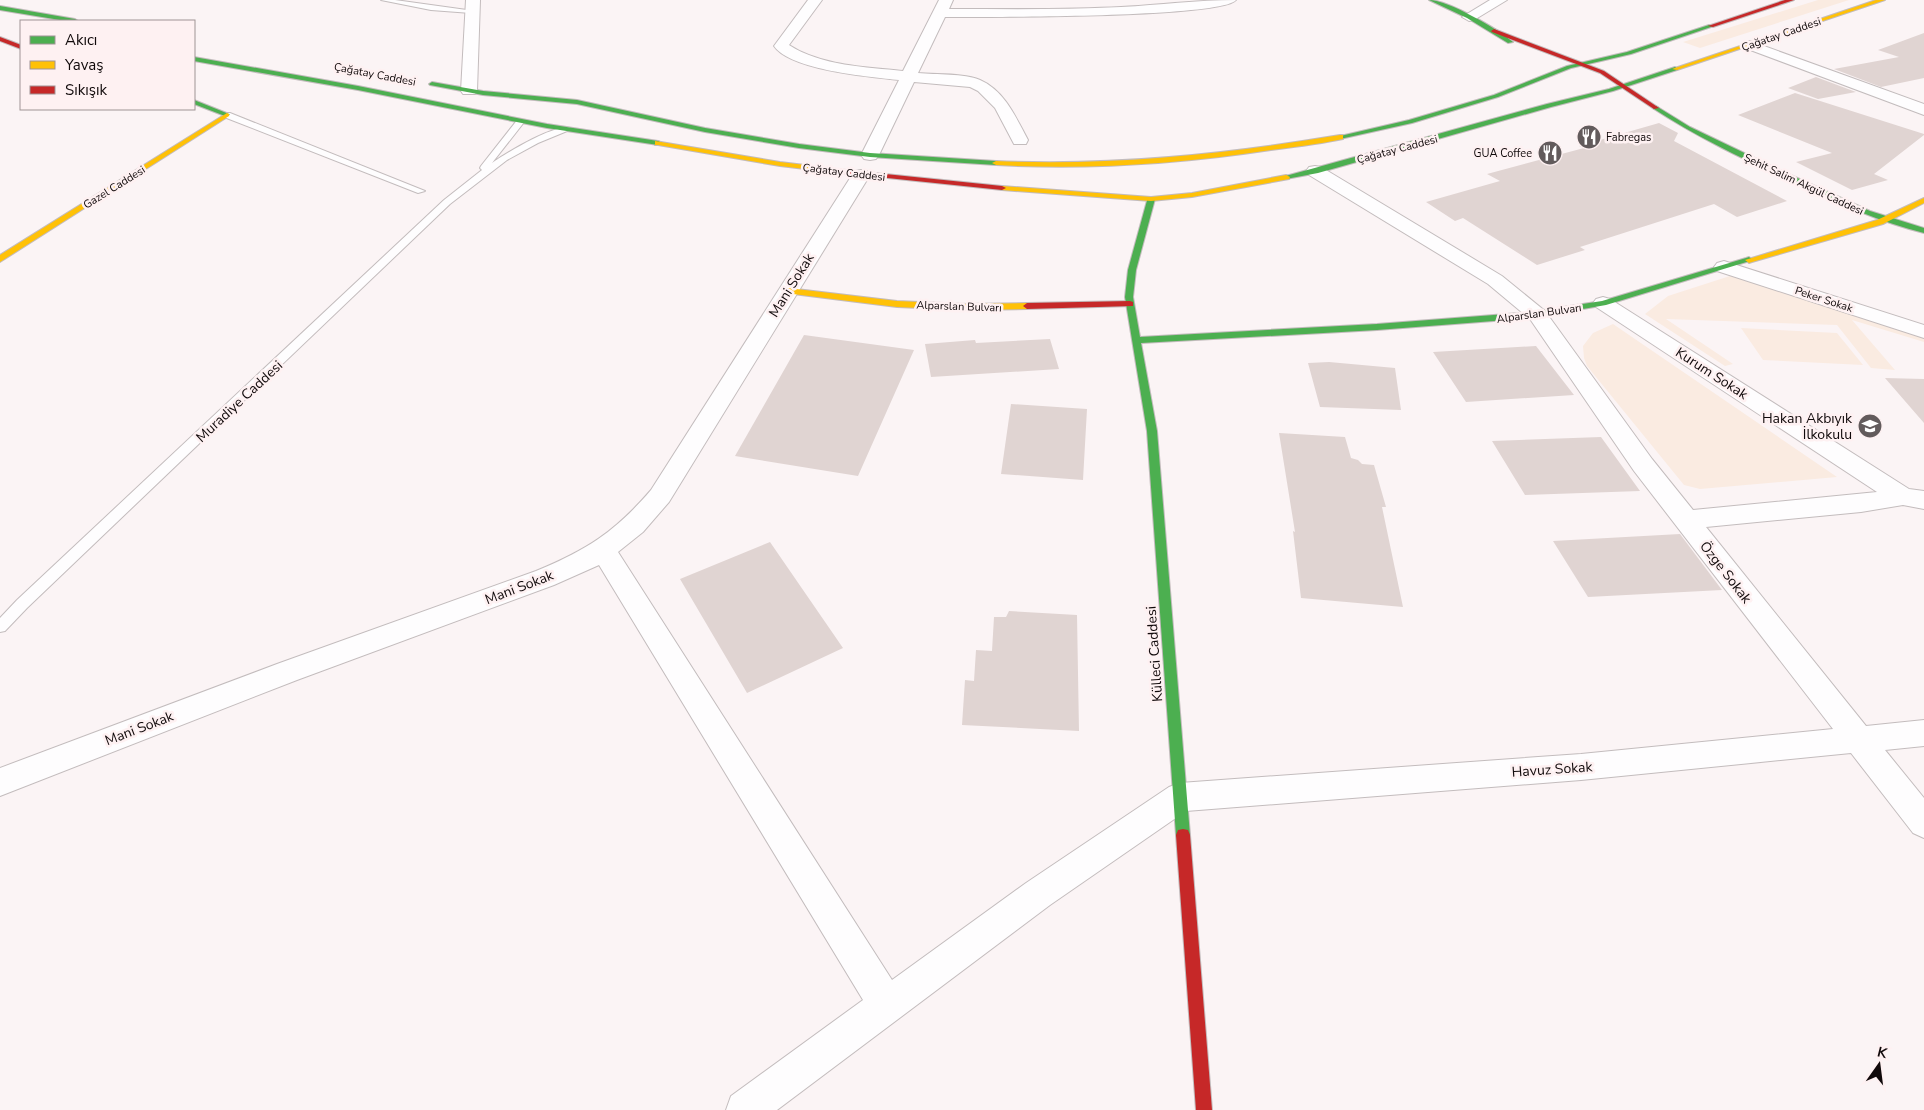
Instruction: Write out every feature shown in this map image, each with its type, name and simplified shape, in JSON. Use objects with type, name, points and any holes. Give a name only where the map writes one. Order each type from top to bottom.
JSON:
[{"type":"main road","points":[[1432,0],[1494,31],[1566,81]]},
{"type":"main road","name":"Çağatay Caddesi","points":[[422,82],[470,91],[596,106],[705,130],[799,146],[866,165],[974,163],[1107,164],[1167,161],[1261,151],[1377,130],[1470,105],[1554,73],[1629,53],[1790,0]]},
{"type":"main road","name":"Çağatay Caddesi","points":[[195,60],[358,88],[521,121],[742,158],[866,165],[1121,198],[1151,199],[1192,195],[1314,171],[1599,94],[1882,0]]},
{"type":"main road","points":[[0,8],[70,20]]},
{"type":"main road","points":[[1494,31],[1583,64],[1608,75],[1623,86]]},
{"type":"main road","points":[[0,39],[20,47]]},
{"type":"main road","name":"Şehit Salim Akgül Caddesi","points":[[1623,86],[1688,128]]},
{"type":"main road","points":[[1578,87],[1614,99]]},
{"type":"main road","points":[[521,121],[535,110],[556,100]]},
{"type":"main road","points":[[195,102],[227,115]]},
{"type":"main road","name":"Şehit Salim Akgül Caddesi","points":[[1630,104],[1688,128],[1818,192],[1883,220],[1924,231]]},
{"type":"main road","name":"Çağatay Caddesi","points":[[568,129],[591,120],[596,115],[596,106]]},
{"type":"main road","name":"Gazel Caddesi","points":[[1,257],[227,115]]},
{"type":"main road","points":[[1167,161],[1182,173]]},
{"type":"main road","points":[[1107,164],[1108,182],[1121,198]]},
{"type":"main road","points":[[1191,182],[1192,195]]},
{"type":"main road","name":"Külleci Caddesi","points":[[1151,199],[1132,270],[1129,285],[1130,304],[1152,430],[1204,1110]]},
{"type":"main road","name":"Alparslan Bulvarı","points":[[1137,340],[1367,328],[1538,314],[1603,302],[1724,267],[1883,220],[1924,200]]},
{"type":"main road","name":"Alparslan Bulvarı","points":[[788,291],[889,303],[967,307],[1130,304]]},
{"type":"street","points":[[815,0],[781,46],[784,50],[793,55],[832,66],[974,83],[989,91],[999,102],[1020,140]]},
{"type":"street","points":[[943,6],[1084,13],[1153,9],[1229,0]]},
{"type":"street","points":[[1469,17],[1500,0]]},
{"type":"street","points":[[470,91],[472,5]]},
{"type":"street","name":"Mani Sokak","points":[[1,780],[578,565],[604,551],[637,524],[660,496],[866,165],[943,6]]},
{"type":"street","points":[[1750,44],[1924,110]]},
{"type":"street","points":[[1314,171],[1495,280],[1538,314]]},
{"type":"street","name":"Peker Sokak","points":[[1724,267],[1924,332]]},
{"type":"street","name":"Kurum Sokak","points":[[1603,302],[1914,498]]},
{"type":"street","name":"Özge Sokak","points":[[1538,314],[1560,350],[1643,465],[1924,823]]},
{"type":"street","points":[[1685,520],[1914,498]]},
{"type":"street","points":[[604,551],[887,1005]]},
{"type":"street","name":"Havuz Sokak","points":[[1180,797],[1581,767],[1924,733]]},
{"type":"street","points":[[745,1110],[1038,894],[1180,797]]},
{"type":"lane","points":[[384,0],[431,8],[472,5]]},
{"type":"lane","points":[[227,115],[421,191]]},
{"type":"lane","name":"Muradiye Caddesi","points":[[478,176],[521,121]]},
{"type":"lane","name":"Muradiye Caddesi","points":[[0,627],[22,604],[447,202],[478,176],[538,140],[568,129]]},
{"type":"shaded area","points":[[1818,0],[1849,0],[1700,48],[1683,42]]},
{"type":"shaded area","points":[[1733,275],[1924,337],[1924,342],[1852,320],[1895,370],[1871,368],[1837,325],[1666,319],[1733,364],[1725,366],[1645,314],[1668,296]]},
{"type":"shaded area","points":[[1613,324],[1837,477],[1700,489],[1684,485],[1587,366],[1583,346],[1593,333]]},
{"type":"shaded area","points":[[1741,328],[1837,333],[1863,365],[1763,360]]},
{"type":"building","points":[[1924,33],[1924,78],[1881,87],[1834,69],[1899,57],[1878,50]]},
{"type":"building","points":[[1816,77],[1856,92],[1818,99],[1788,88]]},
{"type":"building","points":[[1795,93],[1924,135],[1874,174],[1888,180],[1852,190],[1796,162],[1832,153],[1738,115]]},
{"type":"building","points":[[1659,123],[1678,133],[1674,141],[1787,201],[1737,217],[1714,204],[1580,247],[1585,250],[1537,265],[1463,218],[1455,221],[1426,202],[1500,181],[1487,174],[1584,148],[1579,146]]},
{"type":"building","points":[[804,335],[914,350],[858,476],[735,456]]},
{"type":"building","points":[[1050,339],[1059,369],[931,377],[925,344],[975,340],[976,343]]},
{"type":"building","points":[[1536,346],[1574,395],[1466,402],[1433,352]]},
{"type":"building","points":[[1329,362],[1395,368],[1401,410],[1320,407],[1308,363]]},
{"type":"building","points":[[1885,378],[1924,379],[1924,423]]},
{"type":"building","points":[[1011,404],[1087,409],[1083,480],[1001,474]]},
{"type":"building","points":[[1279,433],[1345,437],[1351,458],[1358,460],[1362,464],[1374,465],[1386,507],[1382,507],[1403,607],[1301,598],[1293,531],[1295,532]]},
{"type":"building","points":[[1601,437],[1640,491],[1525,495],[1492,441]]},
{"type":"building","points":[[1680,534],[1722,590],[1588,597],[1553,541]]},
{"type":"building","points":[[770,542],[843,648],[747,693],[680,579]]},
{"type":"building","points":[[1009,611],[1077,615],[1079,731],[962,725],[965,680],[974,681],[976,650],[992,651],[994,617],[1006,617]]},
{"type":"traffic: fast","points":[[1432,0],[1469,17],[1510,42]]},
{"type":"traffic: fast","points":[[0,8],[69,20]]},
{"type":"traffic: fast","points":[[1340,137],[1410,122],[1496,96],[1569,67],[1629,53],[1711,26]]},
{"type":"traffic: fast","points":[[195,59],[358,88],[547,126],[658,143]]},
{"type":"traffic: fast","points":[[1286,177],[1315,171],[1549,105],[1611,90],[1675,69]]},
{"type":"traffic: fast","points":[[432,84],[483,93],[577,102],[705,130],[799,146],[870,155],[996,163]]},
{"type":"traffic: fast","points":[[195,102],[227,115]]},
{"type":"traffic: fast","points":[[1656,108],[1688,128],[1779,173],[1867,213],[1924,231]]},
{"type":"traffic: fast","points":[[1151,199],[1132,270],[1129,297],[1152,431],[1183,835]]},
{"type":"traffic: fast","points":[[1137,340],[1377,327],[1531,315],[1603,303],[1749,260]]},
{"type":"traffic: slow","points":[[1675,69],[1882,0]]},
{"type":"traffic: slow","points":[[0,259],[227,115]]},
{"type":"traffic: slow","points":[[996,163],[1039,165],[1126,164],[1255,151],[1340,137]]},
{"type":"traffic: slow","points":[[658,143],[780,164],[830,170]]},
{"type":"traffic: slow","points":[[1002,188],[1151,199],[1192,195],[1286,177]]},
{"type":"traffic: slow","points":[[1749,260],[1880,222],[1924,200]]},
{"type":"traffic: slow","points":[[788,291],[897,304],[967,307],[1027,306]]},
{"type":"traffic: jam","points":[[1711,26],[1791,0]]},
{"type":"traffic: jam","points":[[1494,31],[1602,72],[1656,108]]},
{"type":"traffic: jam","points":[[0,39],[20,47]]},
{"type":"traffic: jam","points":[[830,170],[1002,188]]},
{"type":"traffic: jam","points":[[1027,306],[1130,304]]},
{"type":"traffic: jam","points":[[1183,835],[1204,1110]]},
{"type":"place","name":"Fabregas","points":[[1589,137]]},
{"type":"place","name":"GUA Coffee","points":[[1550,153]]},
{"type":"place","name":"Hakan Akbıyık İlkokulu","points":[[1870,426]]}]
